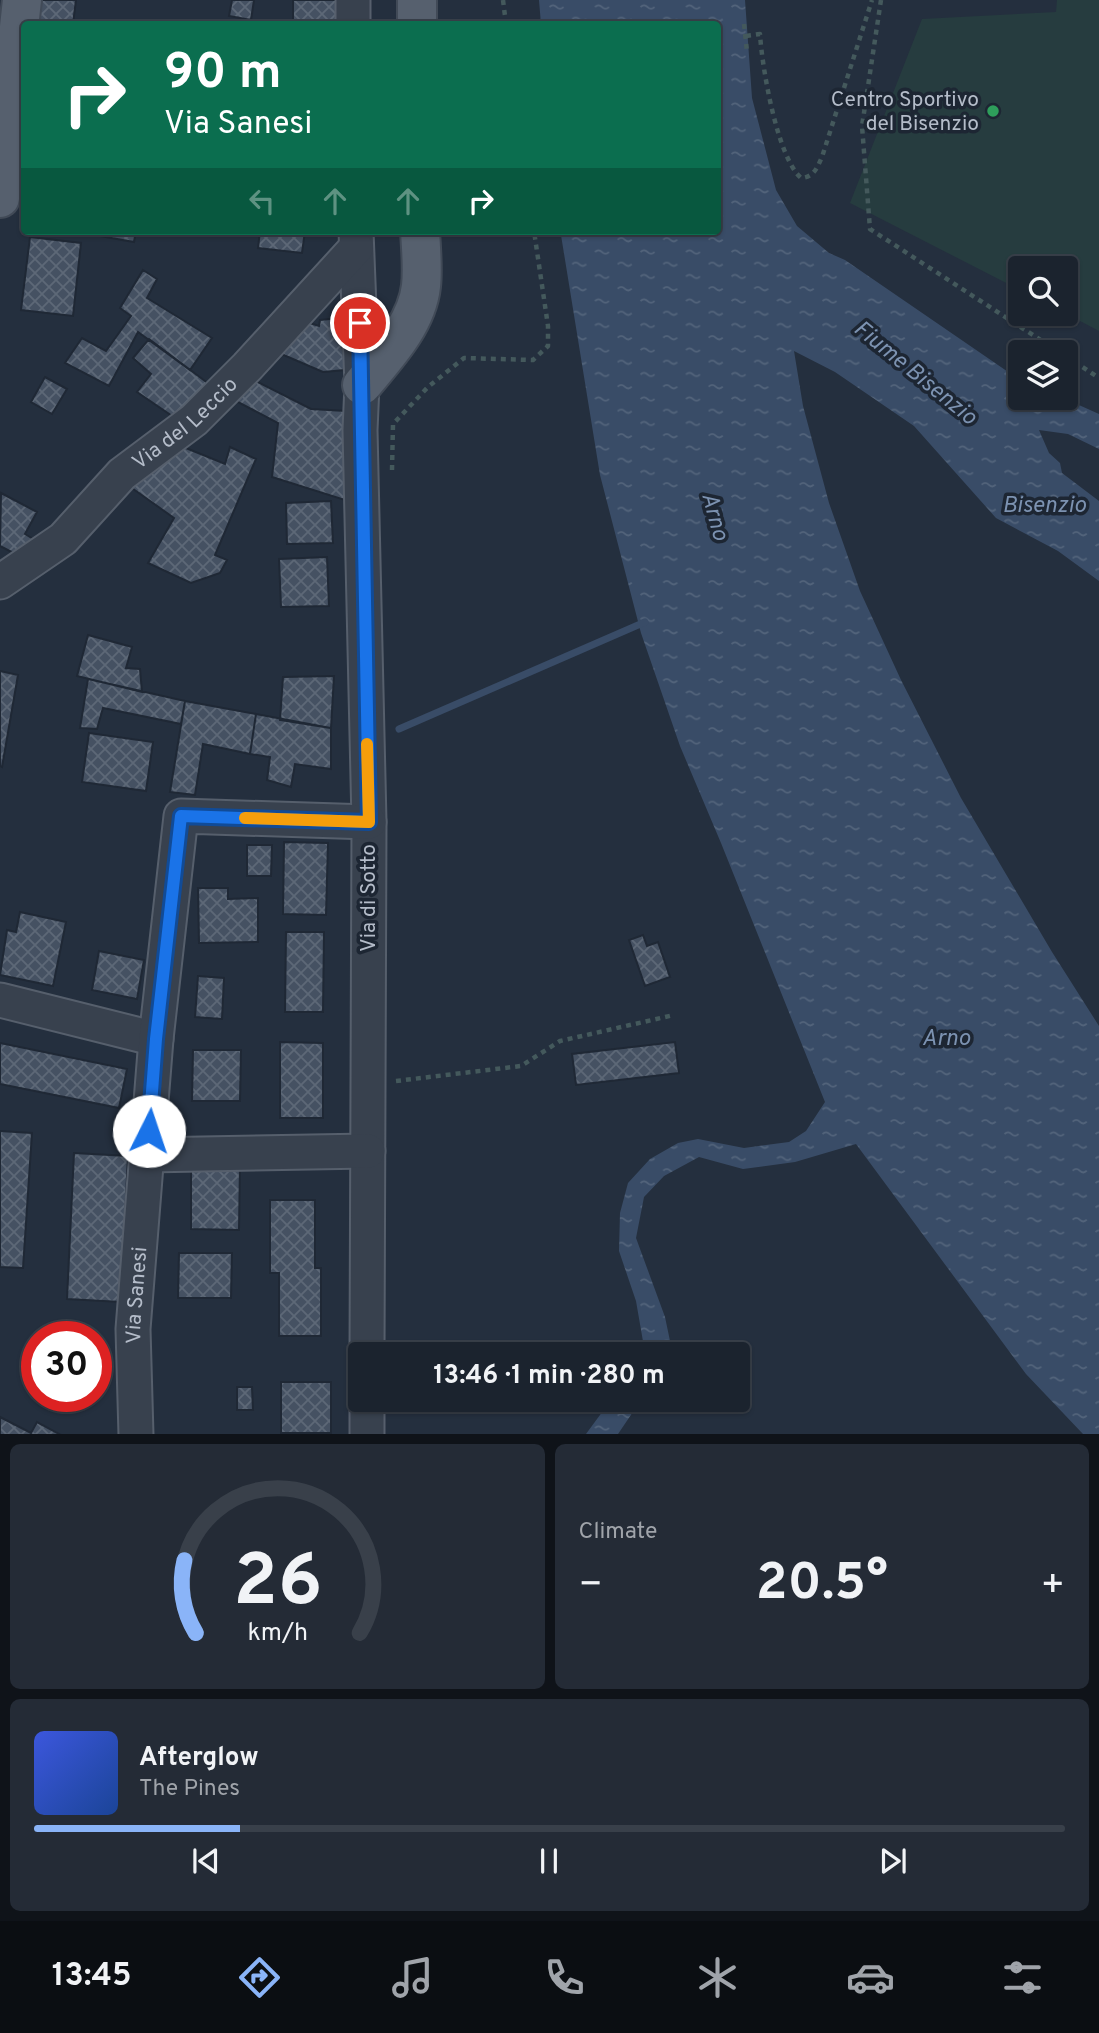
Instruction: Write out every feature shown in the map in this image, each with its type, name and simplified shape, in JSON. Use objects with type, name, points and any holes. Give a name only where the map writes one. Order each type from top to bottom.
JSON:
[{"type":"main road","points":[[0,198],[22,0]]},
{"type":"main road","points":[[417,0],[417,21]]},
{"type":"main road","points":[[362,385],[395,344],[412,316],[421,287],[421,235]]},
{"type":"street","points":[[353,0],[353,21]]},
{"type":"street","name":"Via di Sotto","points":[[356,239],[362,385],[360,444],[369,822],[367,1342]]},
{"type":"street","name":"Via del Leccio","points":[[0,582],[63,539],[122,474],[194,420],[247,367],[356,239]]},
{"type":"street","name":"Via Sanesi","points":[[136,1434],[133,1329],[156,1039],[181,816],[369,822]]},
{"type":"street","points":[[0,1000],[156,1039]]},
{"type":"street","points":[[147,1155],[368,1151]]},
{"type":"street","points":[[367,1412],[367,1434]]},
{"type":"path","points":[[503,0],[506,21]]},
{"type":"path","points":[[746,36],[760,34],[765,79],[775,121],[792,170],[801,178],[808,178],[815,173],[822,157],[872,0]]},
{"type":"path","points":[[881,0],[862,126],[870,229],[1041,340]]},
{"type":"path","points":[[744,24],[747,52]]},
{"type":"path","points":[[392,478],[393,424],[428,387],[464,358],[533,360],[548,346],[548,326],[535,235]]},
{"type":"path","points":[[1078,364],[1099,378]]},
{"type":"path","points":[[367,1084],[521,1066],[560,1041],[674,1015]]},
{"type":"green space","name":"Centro Sportivo del Bisenzio","points":[[1057,0],[1099,0],[1099,331],[1078,320],[1078,256],[1008,256],[1008,284],[850,203],[922,19],[1056,12]]},
{"type":"water","name":"Arno","points":[[539,0],[745,0],[752,98],[776,190],[797,226],[829,253],[845,260],[1008,372],[1008,410],[1078,410],[1078,405],[1099,414],[1099,449],[1068,434],[1039,430],[1049,453],[1060,463],[1062,473],[1099,501],[1099,581],[1058,551],[996,518],[914,426],[835,372],[794,351],[803,406],[829,503],[860,591],[901,680],[961,798],[1099,1026],[1099,1434],[1083,1434],[1026,1374],[856,1144],[795,1162],[743,1169],[699,1157],[664,1176],[644,1197],[636,1238],[665,1317],[670,1341],[643,1342],[636,1301],[619,1251],[620,1213],[628,1183],[650,1159],[678,1143],[698,1139],[744,1148],[789,1142],[806,1131],[825,1102],[680,746],[641,633],[600,475],[561,235],[721,235],[721,21],[541,21]]},
{"type":"water","points":[[602,1412],[633,1412],[618,1434],[586,1434]]},
{"type":"building","points":[[33,0],[76,0],[73,21],[31,21]]},
{"type":"building","points":[[232,0],[254,0],[251,20],[229,16]]},
{"type":"building","points":[[293,0],[337,0],[336,21],[293,21]]},
{"type":"building","points":[[95,235],[135,235],[134,242]]},
{"type":"building","points":[[260,235],[304,235],[302,253],[258,248]]},
{"type":"building","points":[[30,237],[81,243],[73,316],[21,310]]},
{"type":"building","points":[[143,270],[157,279],[147,298],[212,338],[190,370],[138,332],[109,386],[65,363],[82,338],[106,351],[131,316],[120,308]]},
{"type":"building","points":[[294,318],[319,326],[320,320],[340,318],[345,370],[323,372],[272,350]]},
{"type":"building","points":[[149,339],[217,390],[181,422],[137,392],[151,374],[133,358]]},
{"type":"building","points":[[45,377],[67,389],[52,414],[31,402]]},
{"type":"building","points":[[252,379],[311,409],[346,411],[348,501],[272,477],[278,423],[234,400]]},
{"type":"building","points":[[176,444],[225,464],[230,447],[256,459],[215,555],[227,560],[220,573],[191,583],[148,563],[174,518],[129,486]]},
{"type":"building","points":[[1,493],[37,512],[25,534],[35,540],[25,559],[0,546]]},
{"type":"building","points":[[331,501],[333,543],[287,544],[286,503]]},
{"type":"building","points":[[327,557],[329,606],[281,607],[279,559]]},
{"type":"building","points":[[88,635],[132,647],[126,668],[140,669],[142,692],[77,676]]},
{"type":"building","points":[[0,671],[18,675],[2,767],[0,766]]},
{"type":"building","points":[[334,676],[331,728],[280,720],[283,677]]},
{"type":"building","points":[[88,679],[185,701],[181,724],[103,708],[97,729],[80,728]]},
{"type":"building","points":[[185,701],[256,714],[250,754],[203,744],[195,795],[170,792]]},
{"type":"building","points":[[256,714],[331,728],[331,769],[295,764],[291,787],[267,780],[270,757],[250,754]]},
{"type":"building","points":[[89,733],[153,742],[146,791],[82,782]]},
{"type":"building","points":[[284,842],[328,843],[326,915],[283,914]]},
{"type":"building","points":[[247,845],[272,845],[271,876],[247,876]]},
{"type":"building","points":[[198,888],[228,888],[228,899],[258,898],[258,942],[199,943]]},
{"type":"building","points":[[20,912],[66,922],[53,986],[0,975],[7,930],[16,932]]},
{"type":"building","points":[[286,932],[324,932],[323,1012],[285,1012]]},
{"type":"building","points":[[643,935],[647,946],[658,942],[670,977],[645,986],[629,940]]},
{"type":"building","points":[[99,951],[144,960],[137,999],[92,990]]},
{"type":"building","points":[[198,976],[224,978],[222,1019],[195,1017]]},
{"type":"building","points":[[280,1042],[323,1043],[323,1118],[280,1118]]},
{"type":"building","points":[[675,1042],[679,1073],[576,1085],[572,1054]]},
{"type":"building","points":[[0,1043],[127,1069],[119,1108],[0,1084]]},
{"type":"building","points":[[193,1050],[241,1050],[240,1101],[192,1101]]},
{"type":"building","points":[[0,1131],[32,1133],[23,1268],[0,1267]]},
{"type":"building","points":[[74,1153],[128,1156],[121,1302],[67,1299]]},
{"type":"building","points":[[191,1165],[240,1165],[239,1230],[191,1229]]},
{"type":"building","points":[[270,1200],[315,1200],[315,1268],[321,1268],[321,1336],[279,1336],[279,1273],[270,1273]]},
{"type":"building","points":[[179,1253],[232,1253],[231,1298],[178,1298]]},
{"type":"building","points":[[281,1382],[331,1382],[331,1433],[281,1433]]},
{"type":"building","points":[[237,1387],[252,1387],[253,1410],[237,1410]]},
{"type":"building","points":[[0,1417],[31,1433],[37,1422],[59,1434],[0,1434]]},
{"type":"waterway","points":[[399,729],[645,622]]},
{"type":"slow traffic","points":[[245,818],[369,822],[367,744]]},
{"type":"place","name":"Centro Sportivo del Bisenzio","points":[[993,111]]},
{"type":"route","points":[[149,1131],[156,1039],[181,816],[369,822],[360,323]]},
{"type":"water label","name":"Fiume Bisenzio","points":[[916,372]]},
{"type":"water label","name":"Bisenzio","points":[[1044,504]]}]
